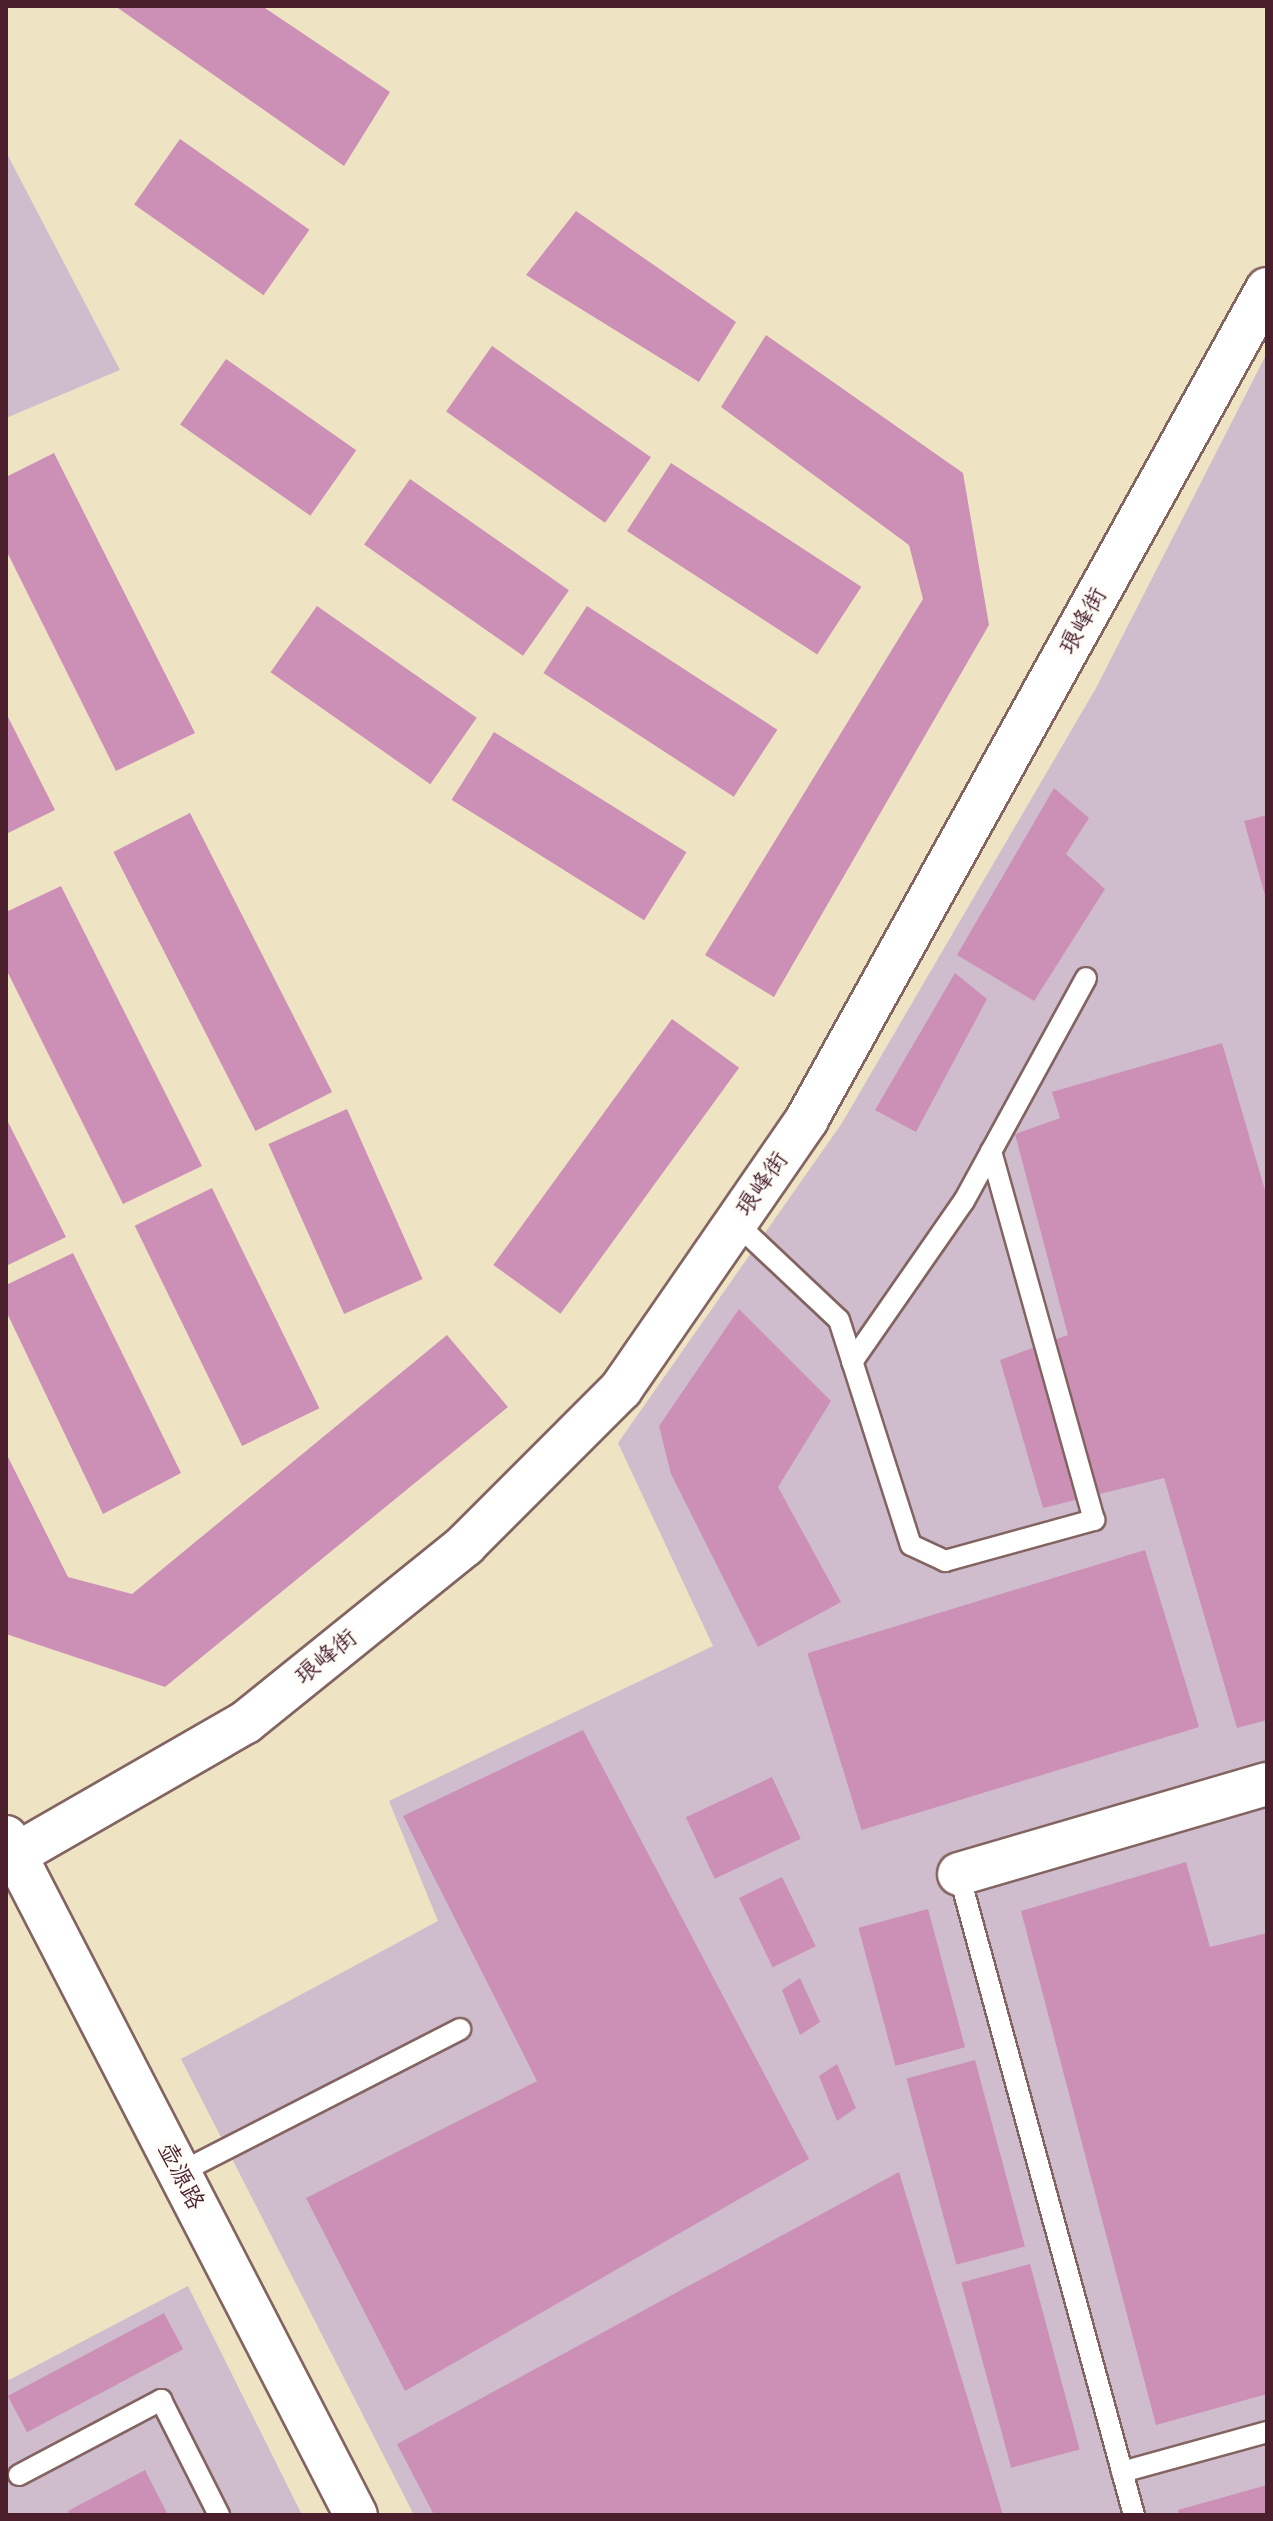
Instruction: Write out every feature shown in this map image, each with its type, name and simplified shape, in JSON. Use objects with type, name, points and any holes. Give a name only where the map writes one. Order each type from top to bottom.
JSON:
[{"type":"street","name":"琅峰街","points":[[9,1851],[246,1722],[465,1545],[621,1389],[807,1119],[1267,289]]},
{"type":"street","points":[[959,1874],[1267,1784]]},
{"type":"street","name":"壶源路","points":[[9,1851],[356,2515]]},
{"type":"lane","points":[[852,1362],[964,1201],[1086,978]]},
{"type":"lane","points":[[736,1223],[839,1320],[911,1545],[945,1561],[1094,1520],[991,1151]]},
{"type":"lane","points":[[959,1874],[1134,2515]]},
{"type":"lane","points":[[179,2173],[460,2029]]},
{"type":"lane","points":[[19,2475],[161,2400],[219,2515]]},
{"type":"lane","points":[[1122,2472],[1267,2432]]},
{"type":"shaded area","points":[[6,152],[120,370],[6,418]]},
{"type":"shaded area","points":[[1267,353],[1267,2515],[414,2515],[181,2059],[438,1921],[389,1801],[713,1646],[618,1443],[842,1123],[1096,688]]},
{"type":"shaded area","points":[[188,2286],[302,2515],[6,2515],[6,2376],[9,2380]]},
{"type":"building","points":[[115,6],[262,6],[390,92],[344,166]]},
{"type":"building","points":[[180,139],[309,230],[264,295],[134,205]]},
{"type":"building","points":[[576,211],[736,322],[699,382],[526,275]]},
{"type":"building","points":[[766,335],[963,473],[989,625],[774,997],[705,955],[923,599],[909,545],[721,407]]},
{"type":"building","points":[[492,346],[651,457],[605,523],[446,412]]},
{"type":"building","points":[[226,359],[356,450],[310,516],[180,425]]},
{"type":"building","points":[[54,453],[195,733],[116,771],[6,550],[6,477]]},
{"type":"building","points":[[671,463],[861,587],[817,655],[627,531]]},
{"type":"building","points":[[410,479],[569,590],[523,656],[364,545]]},
{"type":"building","points":[[317,606],[477,718],[430,784],[271,672]]},
{"type":"building","points":[[587,606],[777,730],[734,797],[543,673]]},
{"type":"building","points":[[6,713],[55,810],[6,834]]},
{"type":"building","points":[[494,732],[687,852],[644,920],[452,800]]},
{"type":"building","points":[[1054,788],[1089,818],[1066,854],[1105,889],[1034,1001],[957,955]]},
{"type":"building","points":[[190,813],[332,1092],[255,1131],[113,852]]},
{"type":"building","points":[[1267,815],[1267,899],[1266,899],[1244,821]]},
{"type":"building","points":[[61,886],[202,1166],[123,1204],[6,969],[6,912]]},
{"type":"building","points":[[955,973],[987,999],[916,1132],[875,1110]]},
{"type":"building","points":[[672,1019],[739,1068],[560,1314],[493,1265]]},
{"type":"building","points":[[1222,1043],[1267,1197],[1267,1720],[1237,1728],[1164,1478],[1043,1508],[1000,1360],[1068,1335],[1015,1134],[1060,1118],[1052,1092]]},
{"type":"building","points":[[347,1109],[423,1279],[344,1314],[268,1144]]},
{"type":"building","points":[[6,1118],[66,1237],[6,1266]]},
{"type":"building","points":[[212,1188],[319,1408],[242,1446],[135,1226]]},
{"type":"building","points":[[73,1253],[181,1473],[103,1514],[6,1311],[6,1285]]},
{"type":"building","points":[[739,1309],[831,1401],[778,1487],[841,1602],[758,1647],[671,1474],[659,1426]]},
{"type":"building","points":[[447,1335],[508,1407],[165,1687],[6,1634],[6,1453],[68,1577],[132,1594]]},
{"type":"building","points":[[1145,1550],[1199,1727],[862,1830],[807,1653]]},
{"type":"building","points":[[583,1730],[809,2159],[405,2391],[306,2198],[537,2081],[403,1816]]},
{"type":"building","points":[[772,1777],[801,1839],[715,1879],[686,1817]]},
{"type":"building","points":[[1186,1862],[1210,1947],[1267,1933],[1267,2394],[1156,2425],[1021,1911]]},
{"type":"building","points":[[782,1877],[816,1946],[773,1967],[739,1898]]},
{"type":"building","points":[[928,1909],[965,2047],[895,2066],[858,1928]]},
{"type":"building","points":[[800,1978],[820,2022],[800,2035],[782,1990]]},
{"type":"building","points":[[975,2060],[1025,2246],[956,2265],[906,2078]]},
{"type":"building","points":[[837,2064],[856,2108],[837,2121],[819,2076]]},
{"type":"building","points":[[899,2172],[1003,2515],[434,2515],[397,2444]]},
{"type":"building","points":[[1030,2264],[1080,2449],[1011,2468],[961,2282]]},
{"type":"building","points":[[164,2313],[183,2349],[27,2432],[8,2396]]},
{"type":"building","points":[[145,2470],[168,2515],[70,2515],[68,2511]]},
{"type":"building","points":[[1267,2485],[1267,2515],[1179,2515],[1178,2510]]}]
